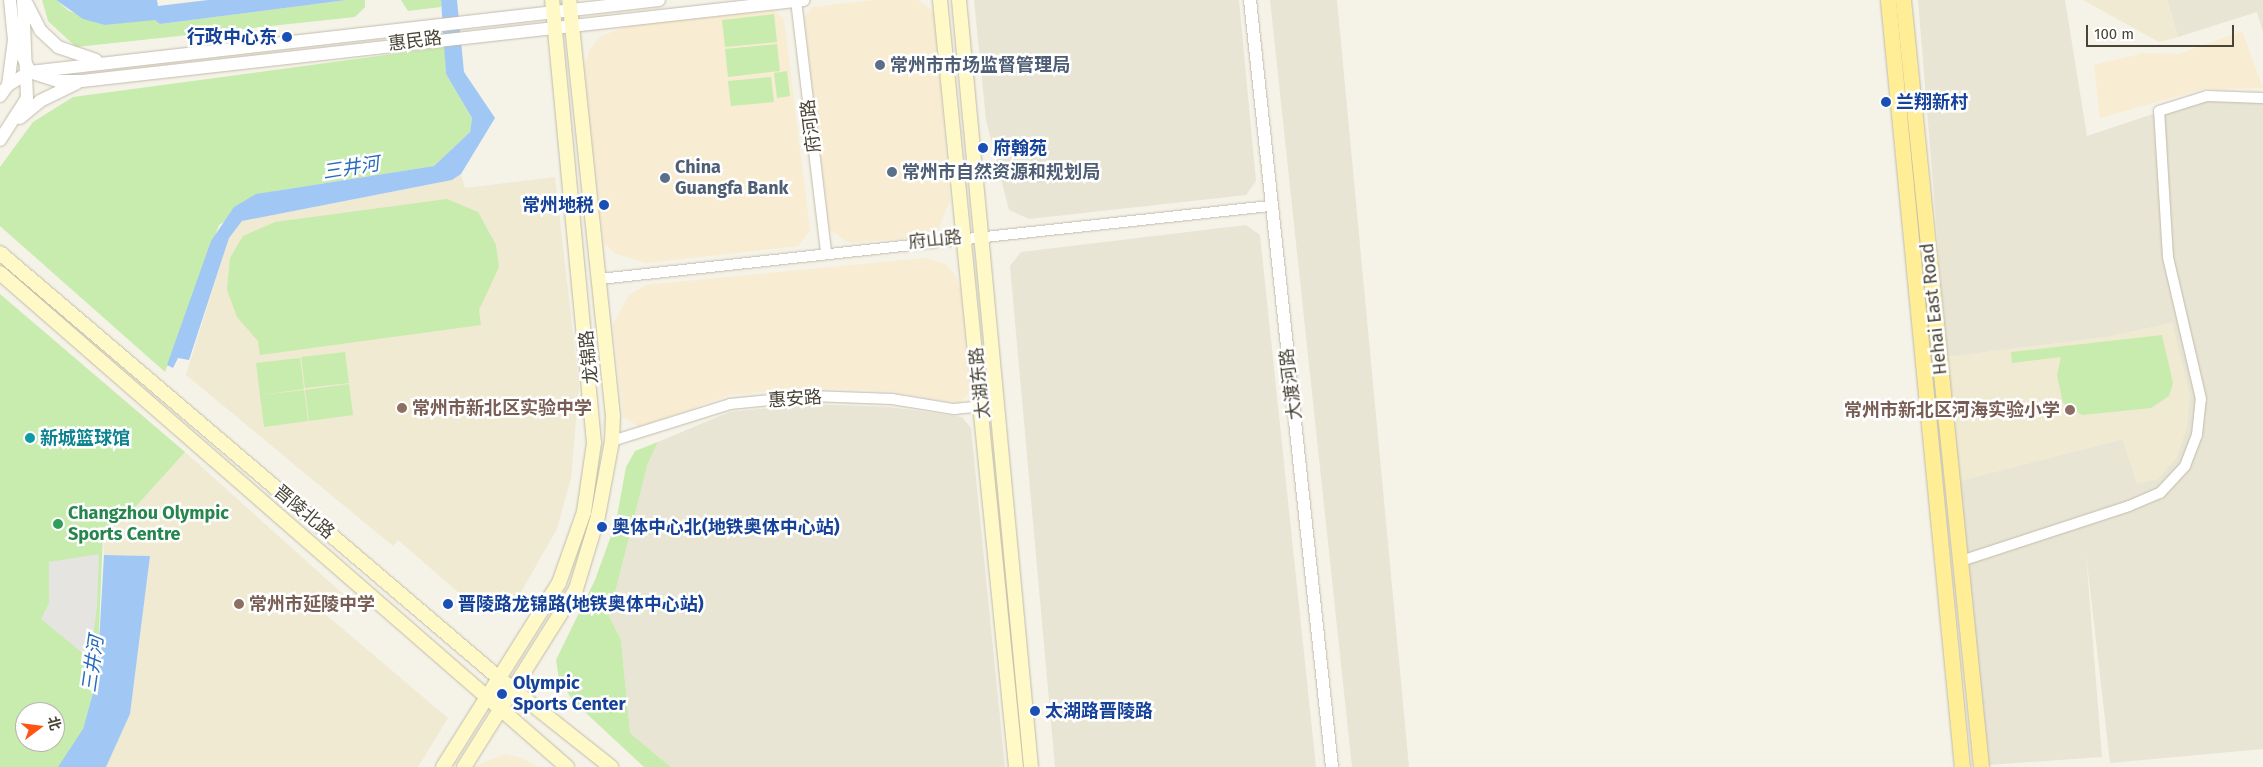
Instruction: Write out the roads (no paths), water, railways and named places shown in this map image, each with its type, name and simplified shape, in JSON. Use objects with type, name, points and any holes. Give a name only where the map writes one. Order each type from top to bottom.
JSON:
[{"type":"main road","name":"太湖东路","points":[[940,0],[983,406],[1016,767]]},
{"type":"main road","name":"太湖东路","points":[[959,0],[984,235],[1031,767]]},
{"type":"main road","name":"Hehai East Road","points":[[1888,0],[1962,767]]},
{"type":"main road","name":"Hehai East Road","points":[[1904,0],[1981,767]]},
{"type":"main road","name":"龙锦路","points":[[443,767],[559,583],[584,512],[594,442],[552,5]]},
{"type":"main road","name":"龙锦路","points":[[464,767],[576,589],[598,516],[612,441],[600,280],[570,5]]},
{"type":"main road","name":"晋陵北路","points":[[0,253],[500,679],[611,767]]},
{"type":"main road","name":"晋陵北路","points":[[0,273],[487,700],[567,767]]},
{"type":"street","points":[[0,96],[8,85],[14,40],[10,0]]},
{"type":"street","points":[[24,0],[41,31],[58,47],[77,57],[111,63]]},
{"type":"street","points":[[3,136],[27,98],[30,72],[24,0]]},
{"type":"street","name":"惠民路","points":[[8,85],[30,72],[462,20],[552,5],[659,0]]},
{"type":"street","name":"惠民路","points":[[30,72],[58,81],[82,80],[463,34],[572,25],[798,0]]},
{"type":"street","name":"府河路","points":[[798,0],[826,252]]},
{"type":"street","name":"大渡河路","points":[[1250,0],[1270,206],[1332,767]]},
{"type":"street","points":[[14,40],[30,72]]},
{"type":"street","points":[[3,136],[40,101],[82,80]]},
{"type":"street","points":[[1961,561],[2129,506],[2160,492],[2185,466],[2197,435],[2201,399],[2168,257],[2159,111],[2207,96],[2263,98]]},
{"type":"street","name":"府山路","points":[[600,280],[826,252],[1270,206]]},
{"type":"street","name":"惠安路","points":[[612,441],[730,404],[811,396],[892,399],[954,409],[983,406]]},
{"type":"water","points":[[56,0],[157,0],[158,6],[208,0],[347,0],[160,24],[155,20],[105,25],[83,19]]},
{"type":"water","points":[[441,0],[457,0],[464,72],[495,118],[461,174],[452,180],[242,221],[229,238],[189,360],[178,358],[173,368],[167,365],[211,241],[234,207],[256,194],[434,166],[470,132],[472,118],[446,74]]},
{"type":"water","points":[[104,555],[150,556],[130,714],[106,767],[58,767],[83,729],[97,678]]},
{"type":"place","name":"行政中心东","points":[[287,37]]},
{"type":"place","name":"常州市市场监督管理局","points":[[880,65]]},
{"type":"place","name":"兰翔新村","points":[[1886,102]]},
{"type":"place","name":"府翰苑","points":[[983,148]]},
{"type":"place","name":"常州市自然资源和规划局","points":[[892,172]]},
{"type":"place","name":"China Guangfa Bank","points":[[665,178]]},
{"type":"place","name":"常州地税","points":[[604,205]]},
{"type":"place","name":"常州市新北区实验中学","points":[[402,408]]},
{"type":"place","name":"常州市新北区河海实验小学","points":[[2070,410]]},
{"type":"place","name":"新城篮球馆","points":[[30,438]]},
{"type":"place","name":"Changzhou Olympic Sports Centre","points":[[58,524]]},
{"type":"place","name":"奥体中心北(地铁奥体中心站)","points":[[602,527]]},
{"type":"place","name":"常州市延陵中学","points":[[239,604]]},
{"type":"place","name":"晋陵路龙锦路(地铁奥体中心站)","points":[[448,604]]},
{"type":"place","name":"Olympic Sports Center","points":[[502,694]]},
{"type":"place","name":"太湖路晋陵路","points":[[1035,711]]},
{"type":"water label","name":"三井河","points":[[351,168]]},
{"type":"water label","name":"三井河","points":[[93,664]]}]
